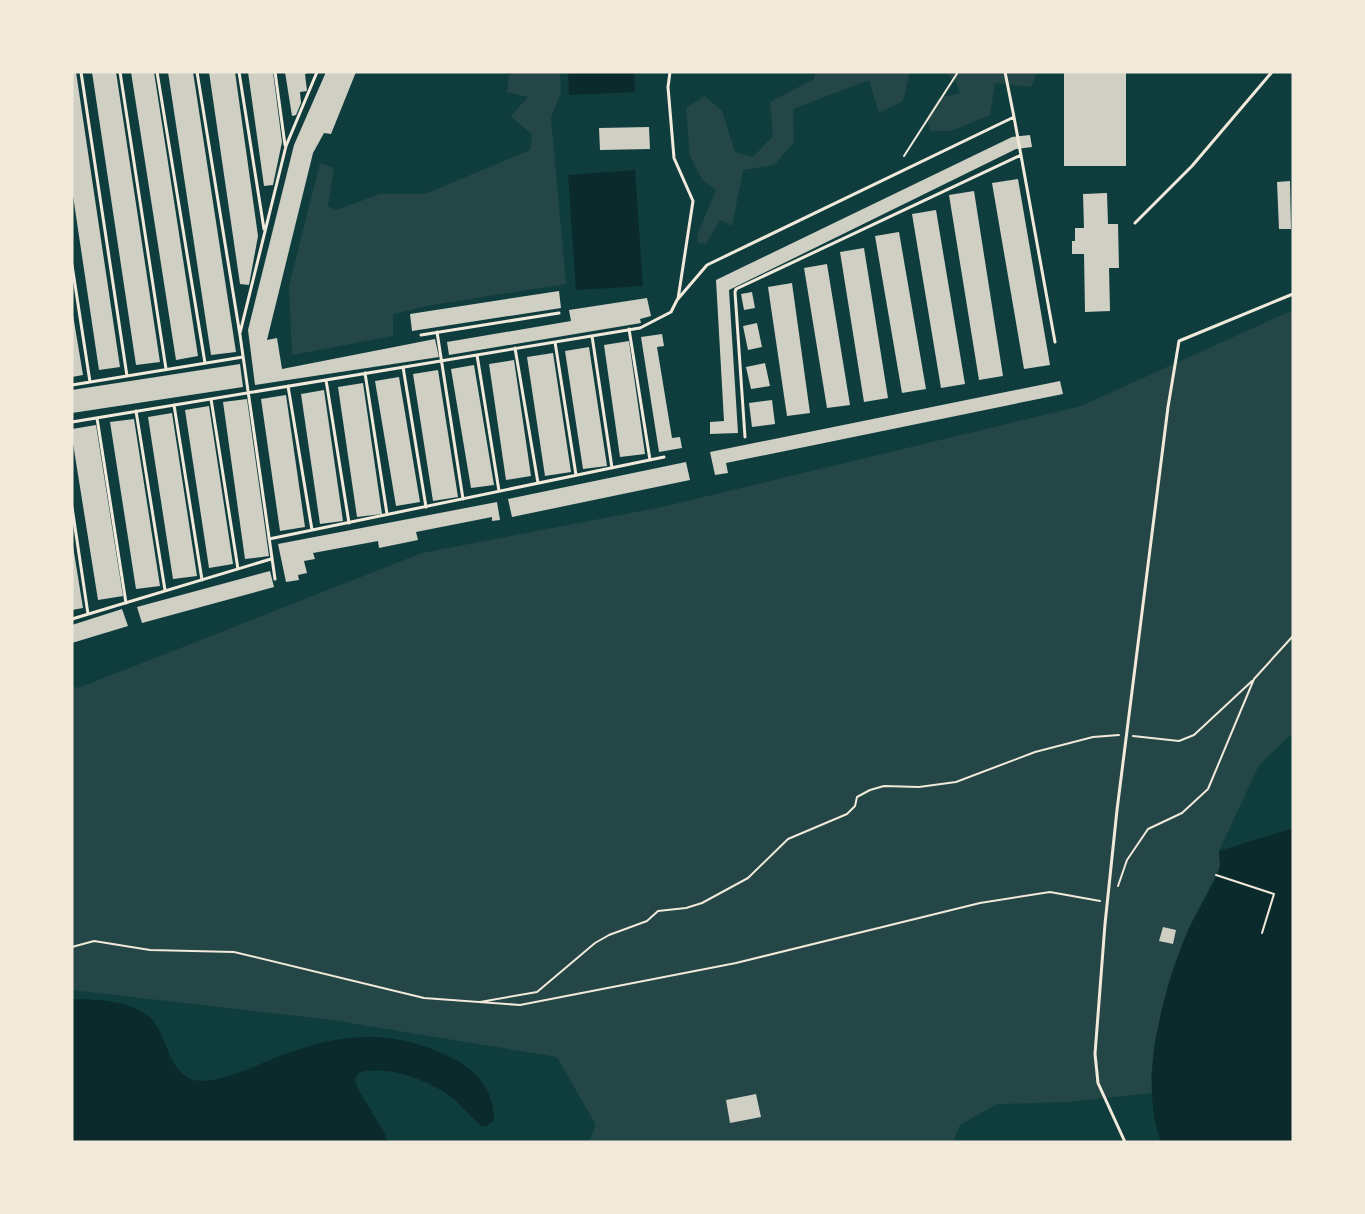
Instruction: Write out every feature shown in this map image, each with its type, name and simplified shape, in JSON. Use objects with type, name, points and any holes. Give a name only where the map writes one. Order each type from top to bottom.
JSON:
[{"type":"lane","points":[[81,72],[127,376]]},
{"type":"lane","points":[[120,72],[166,369]]},
{"type":"lane","points":[[157,72],[205,363]]},
{"type":"lane","points":[[197,72],[240,335],[275,579]]},
{"type":"lane","points":[[239,72],[265,231]]},
{"type":"lane","points":[[275,72],[286,146]]},
{"type":"lane","points":[[240,335],[286,146],[317,72]]},
{"type":"lane","points":[[670,72],[668,87],[674,158],[693,201],[677,300]]},
{"type":"lane","points":[[1005,72],[1055,342]]},
{"type":"lane","points":[[1135,223],[1192,166],[1272,72]]},
{"type":"lane","points":[[72,422],[640,328],[671,312],[677,300],[707,265],[1014,117]]},
{"type":"lane","points":[[745,436],[736,289],[1021,155]]},
{"type":"lane","points":[[72,265],[90,382]]},
{"type":"lane","points":[[1125,1142],[1098,1083],[1095,1054],[1107,903],[1126,735],[1168,407],[1179,341],[1293,294]]},
{"type":"lane","points":[[421,335],[559,314]]},
{"type":"lane","points":[[629,329],[650,460]]},
{"type":"lane","points":[[437,332],[463,499]]},
{"type":"lane","points":[[592,336],[612,468]]},
{"type":"lane","points":[[555,342],[576,475]]},
{"type":"lane","points":[[515,348],[538,483]]},
{"type":"lane","points":[[477,355],[499,491]]},
{"type":"lane","points":[[72,385],[243,357]]},
{"type":"lane","points":[[403,367],[426,507]]},
{"type":"lane","points":[[365,373],[387,515]]},
{"type":"lane","points":[[326,380],[349,523]]},
{"type":"lane","points":[[288,386],[312,530]]},
{"type":"lane","points":[[211,399],[238,569]]},
{"type":"lane","points":[[174,405],[202,580]]},
{"type":"lane","points":[[136,411],[165,591]]},
{"type":"lane","points":[[98,418],[126,603]]},
{"type":"lane","points":[[269,539],[664,457]]},
{"type":"lane","points":[[72,507],[88,614]]},
{"type":"lane","points":[[72,619],[272,559]]},
{"type":"path","points":[[904,156],[958,72]]},
{"type":"path","points":[[476,1003],[537,992],[595,943],[609,935],[647,921],[658,910],[686,908],[702,903],[748,878],[788,839],[847,814],[855,806],[857,798],[870,790],[884,786],[919,788],[956,782],[1035,752],[1093,737],[1126,735],[1179,741],[1194,735],[1254,679],[1293,636]]},
{"type":"path","points":[[72,947],[94,941],[150,950],[234,952],[424,998],[520,1005],[736,963],[981,903],[1050,892],[1112,903],[1127,860],[1148,829],[1182,813],[1209,789],[1254,679]]},
{"type":"path","points":[[1216,875],[1274,894],[1262,933]]},
{"type":"shaded area","points":[[518,72],[560,72],[561,92],[551,118],[566,284],[432,305],[393,314],[393,336],[292,355],[289,286],[320,163],[334,168],[328,206],[336,210],[380,194],[425,194],[530,150],[532,135],[511,116],[528,97],[507,92],[509,75]]},
{"type":"shaded area","points":[[568,72],[634,72],[635,92],[569,95]]},
{"type":"shaded area","points":[[816,72],[910,72],[903,101],[879,113],[869,80],[793,109],[794,142],[774,165],[743,170],[732,226],[720,220],[706,244],[698,242],[697,235],[716,190],[703,181],[690,156],[686,108],[705,96],[722,111],[735,152],[753,157],[773,136],[770,102],[814,79]]},
{"type":"shaded area","points":[[944,72],[1035,72],[1036,75],[1031,87],[995,83],[990,115],[951,131],[931,131],[926,119],[938,98],[960,93],[956,82]]},
{"type":"shaded area","points":[[635,170],[643,286],[576,290],[568,175]]},
{"type":"shaded area","points":[[1293,310],[1293,733],[1259,765],[1219,851],[1220,867],[1187,932],[1170,978],[1154,1044],[1152,1093],[1068,1102],[997,1104],[960,1125],[953,1142],[589,1142],[596,1125],[557,1057],[332,1020],[72,990],[72,688],[81,687],[422,553],[662,507],[1081,406]]},
{"type":"shaded area","points":[[1293,828],[1293,1142],[1161,1142],[1152,1092],[1156,1035],[1162,1007],[1179,954],[1191,924],[1219,871],[1219,851]]},
{"type":"shaded area","points":[[72,999],[120,1003],[147,1015],[160,1032],[175,1065],[191,1079],[203,1081],[231,1075],[300,1049],[344,1039],[366,1037],[409,1042],[454,1059],[477,1076],[488,1092],[494,1120],[487,1126],[482,1126],[447,1094],[416,1078],[392,1072],[369,1071],[358,1073],[355,1080],[388,1142],[72,1142]]},
{"type":"building","points":[[72,72],[76,72],[120,367],[99,370],[72,189]]},
{"type":"building","points":[[92,72],[116,72],[160,362],[136,365]]},
{"type":"building","points":[[131,72],[154,72],[198,356],[176,360]]},
{"type":"building","points":[[168,72],[193,72],[236,352],[211,355]]},
{"type":"building","points":[[209,72],[235,72],[258,236],[249,285],[240,284]]},
{"type":"building","points":[[248,72],[273,72],[282,142],[273,185],[264,186]]},
{"type":"building","points":[[285,72],[310,72],[305,74],[307,91],[300,92],[301,103],[296,115],[292,116]]},
{"type":"building","points":[[326,72],[356,72],[331,134],[324,133],[313,153],[267,340],[277,338],[282,369],[435,339],[439,357],[255,385],[248,330],[294,145]]},
{"type":"building","points":[[1064,72],[1126,72],[1126,166],[1064,166]]},
{"type":"building","points":[[649,127],[650,149],[600,150],[599,128]]},
{"type":"building","points":[[1030,135],[1032,147],[1016,149],[729,290],[738,433],[710,434],[710,422],[724,421],[716,280],[1012,137]]},
{"type":"building","points":[[1018,179],[1050,365],[1024,369],[992,183]]},
{"type":"building","points":[[1290,181],[1291,229],[1279,229],[1277,182]]},
{"type":"building","points":[[974,191],[1003,376],[979,380],[949,195]]},
{"type":"building","points":[[1107,193],[1108,224],[1118,224],[1119,268],[1109,268],[1110,311],[1085,312],[1084,254],[1072,254],[1072,241],[1075,241],[1075,228],[1084,228],[1083,194]]},
{"type":"building","points":[[936,210],[965,384],[941,388],[912,214]]},
{"type":"building","points":[[899,232],[926,389],[902,393],[875,236]]},
{"type":"building","points":[[864,248],[888,398],[864,402],[840,252]]},
{"type":"building","points":[[827,264],[850,405],[827,408],[804,268]]},
{"type":"building","points":[[792,283],[810,413],[787,416],[768,287]]},
{"type":"building","points":[[559,291],[561,308],[412,331],[410,314]]},
{"type":"building","points":[[752,292],[755,308],[744,310],[741,294]]},
{"type":"building","points":[[647,298],[651,316],[640,319],[641,323],[449,355],[447,342],[571,321],[569,310]]},
{"type":"building","points":[[72,309],[83,375],[72,377]]},
{"type":"building","points":[[757,323],[762,347],[748,350],[743,326]]},
{"type":"building","points":[[662,334],[664,346],[657,347],[672,438],[680,437],[682,448],[659,452],[641,337]]},
{"type":"building","points":[[629,341],[645,454],[620,457],[604,345]]},
{"type":"building","points":[[589,347],[607,466],[583,469],[565,351]]},
{"type":"building","points":[[553,353],[571,472],[545,476],[527,357]]},
{"type":"building","points":[[514,360],[531,476],[506,480],[489,364]]},
{"type":"building","points":[[765,363],[770,386],[751,389],[746,367]]},
{"type":"building","points":[[240,364],[243,387],[72,413],[72,390]]},
{"type":"building","points":[[474,365],[494,485],[471,488],[451,369]]},
{"type":"building","points":[[438,370],[458,497],[433,501],[413,374]]},
{"type":"building","points":[[399,377],[420,502],[396,506],[375,381]]},
{"type":"building","points":[[1060,381],[1063,394],[726,463],[728,473],[715,475],[710,452]]},
{"type":"building","points":[[363,383],[382,514],[357,517],[338,387]]},
{"type":"building","points":[[324,390],[343,521],[320,524],[301,394]]},
{"type":"building","points":[[286,395],[305,527],[280,531],[261,399]]},
{"type":"building","points":[[247,399],[269,556],[245,559],[223,402]]},
{"type":"building","points":[[772,400],[775,424],[752,427],[749,403]]},
{"type":"building","points":[[209,406],[233,564],[209,568],[185,410]]},
{"type":"building","points":[[172,413],[197,576],[173,579],[148,417]]},
{"type":"building","points":[[134,419],[160,586],[136,589],[110,422]]},
{"type":"building","points":[[96,425],[123,596],[98,600],[72,437],[72,429]]},
{"type":"building","points":[[686,462],[690,480],[512,517],[508,499]]},
{"type":"building","points":[[497,502],[500,520],[492,521],[492,517],[416,532],[418,540],[379,548],[378,541],[313,553],[315,559],[304,561],[307,573],[298,575],[299,580],[286,582],[278,544]]},
{"type":"building","points":[[72,540],[83,608],[72,610]]},
{"type":"building","points":[[270,571],[274,587],[142,623],[137,607]]},
{"type":"building","points":[[122,609],[128,626],[72,643],[72,625]]},
{"type":"building","points":[[1163,927],[1176,930],[1173,944],[1159,941]]},
{"type":"building","points":[[756,1094],[761,1117],[730,1123],[726,1100]]}]
